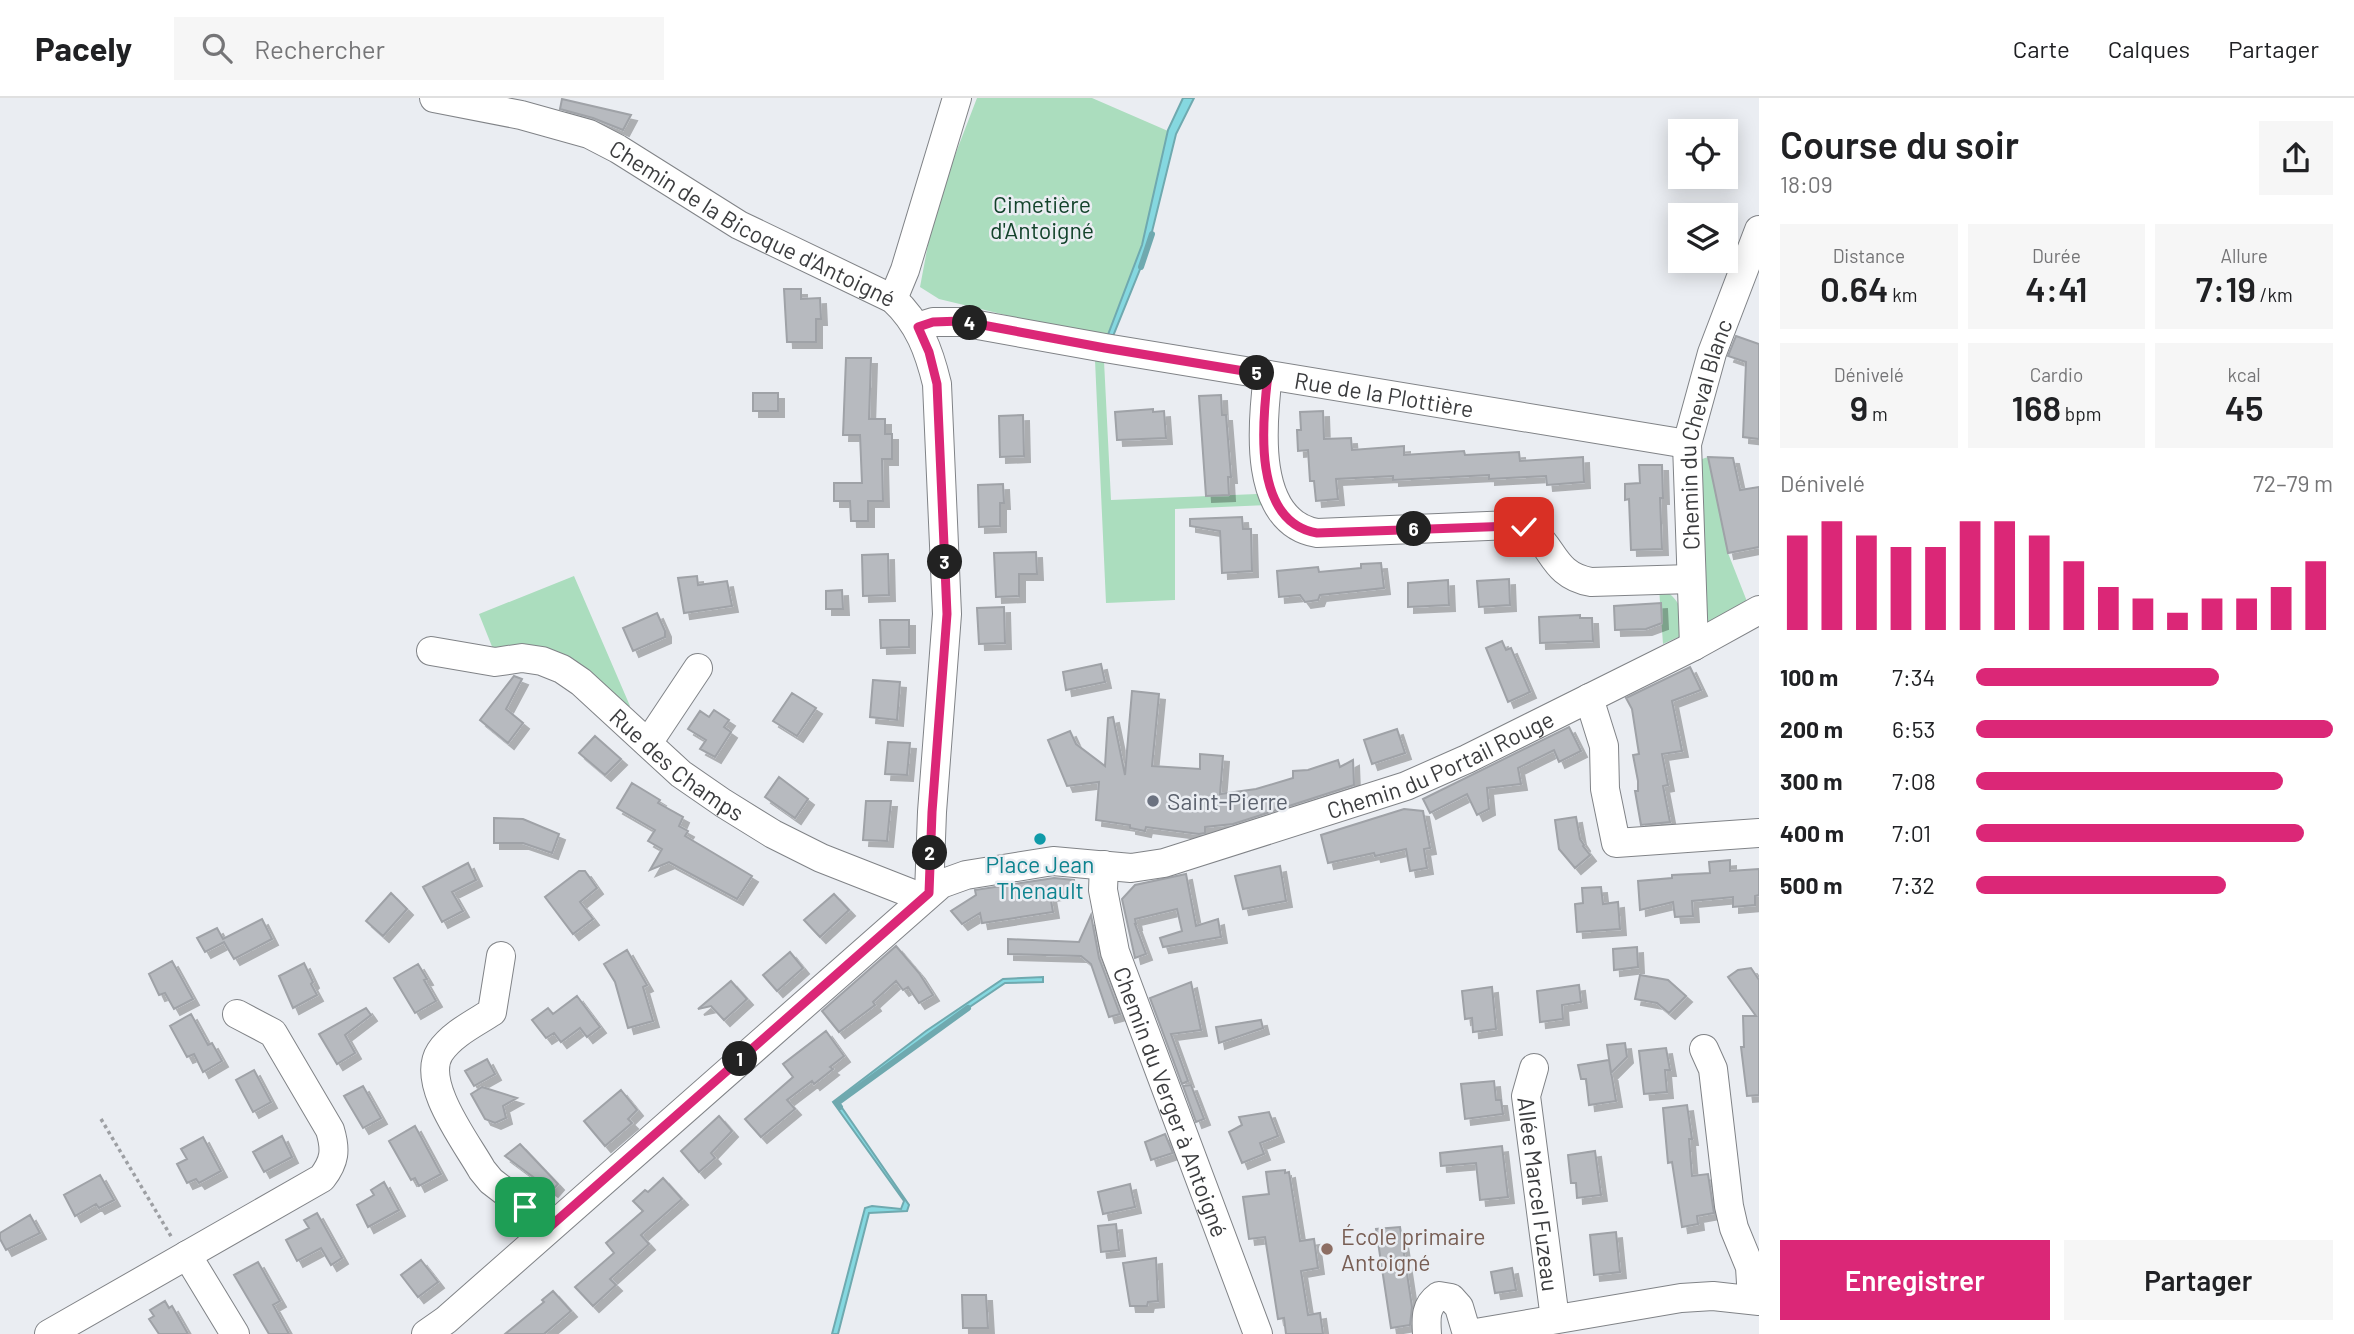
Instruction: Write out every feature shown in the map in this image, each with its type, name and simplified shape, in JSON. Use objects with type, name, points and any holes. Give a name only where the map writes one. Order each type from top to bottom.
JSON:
[{"type":"street","name":"Chemin de la Bicoque d'Antoigné","points":[[434,98],[521,115],[589,134],[618,149],[739,225],[893,299],[918,327],[929,352],[937,384],[947,614],[926,896]]},
{"type":"street","points":[[893,299],[905,270],[957,98]]},
{"type":"street","name":"Chemin du Cheval Blanc","points":[[1694,646],[1687,444],[1712,353],[1759,230]]},
{"type":"street","name":"Rue de la Plottière","points":[[918,327],[933,322],[961,321],[1105,348],[1687,444]]},
{"type":"street","points":[[1268,375],[1262,422],[1268,483],[1286,516],[1294,525],[1305,531],[1317,533],[1524,527],[1534,532],[1567,575],[1578,580],[1591,582],[1691,579]]},
{"type":"street","name":"Chemin du Portail Rouge","points":[[426,1334],[446,1320],[926,896],[950,879],[1053,861],[1131,868],[1164,863],[1406,786],[1590,698],[1759,610]]},
{"type":"street","name":"Rue des Champs","points":[[431,651],[495,662],[522,658],[542,661],[562,669],[581,682],[681,774],[723,803],[773,834],[821,858],[926,896]]},
{"type":"street","points":[[648,743],[698,668]]},
{"type":"street","points":[[1590,698],[1604,746],[1605,789],[1616,843],[1759,833]]},
{"type":"street","name":"Chemin du Verger à Antoigné","points":[[1104,865],[1105,901],[1115,951],[1258,1334]]},
{"type":"street","points":[[501,956],[492,1012],[454,1037],[439,1053],[434,1073],[438,1093],[482,1170],[491,1181],[525,1207],[545,1231]]},
{"type":"street","points":[[49,1334],[322,1178],[332,1164],[335,1146],[330,1130],[273,1033],[237,1014]]},
{"type":"street","points":[[1427,1334],[1427,1309],[1439,1296],[1451,1298],[1459,1307],[1469,1334],[1681,1297],[1713,1296],[1755,1300],[1750,1267],[1731,1217],[1713,1069],[1704,1049]]},
{"type":"street","name":"Allée Marcel Fuzeau","points":[[1534,1068],[1526,1096],[1555,1319]]},
{"type":"street","points":[[187,1255],[235,1334]]},
{"type":"path","points":[[101,1119],[167,1233],[187,1255]]},
{"type":"green space","name":"Cimetière d'Antoigné","points":[[977,98],[1092,98],[1168,131],[1141,248],[1106,339],[939,299],[920,287],[935,207]]},
{"type":"green space","points":[[1095,360],[1104,361],[1111,500],[1257,494],[1268,505],[1175,509],[1175,600],[1106,603]]},
{"type":"green space","points":[[1708,457],[1728,553],[1748,604],[1714,623],[1704,623],[1699,460]]},
{"type":"green space","points":[[574,576],[630,706],[626,708],[495,654],[479,614]]},
{"type":"green space","points":[[1659,588],[1672,596],[1680,607],[1685,634],[1663,644]]},
{"type":"water","points":[[1183,98],[1194,98],[1176,134],[1147,252],[1111,341],[1106,340],[1142,245],[1168,130]]},
{"type":"water","points":[[1043,977],[1043,982],[1005,983],[838,1102],[909,1205],[907,1211],[869,1213],[838,1334],[832,1334],[865,1208],[872,1206],[901,1209],[904,1201],[833,1102],[926,1031],[1003,979]]},
{"type":"building","points":[[562,99],[631,115],[623,130],[560,109]]},
{"type":"building","points":[[784,289],[801,289],[801,299],[820,298],[821,319],[816,319],[816,342],[787,342]]},
{"type":"building","points":[[1736,336],[1759,344],[1759,439],[1743,437],[1746,362],[1728,356]]},
{"type":"building","points":[[846,358],[871,358],[869,419],[885,419],[885,434],[892,434],[892,459],[882,459],[883,501],[868,501],[868,521],[851,521],[850,501],[834,501],[834,483],[862,483],[860,435],[843,435]]},
{"type":"building","points":[[753,393],[778,393],[778,411],[753,411]]},
{"type":"building","points":[[1221,395],[1222,415],[1226,415],[1231,477],[1228,477],[1229,495],[1206,496],[1199,396]]},
{"type":"building","points":[[1153,409],[1153,412],[1164,411],[1166,438],[1117,440],[1115,412]]},
{"type":"building","points":[[1323,411],[1324,439],[1351,438],[1352,450],[1404,446],[1404,455],[1464,451],[1465,455],[1519,452],[1520,461],[1583,457],[1584,482],[1547,485],[1546,476],[1489,479],[1489,475],[1393,480],[1393,476],[1336,479],[1338,499],[1316,501],[1314,481],[1310,481],[1308,450],[1298,451],[1297,430],[1301,430],[1300,412]]},
{"type":"building","points":[[1023,415],[1024,456],[1000,457],[999,416]]},
{"type":"building","points":[[1708,457],[1733,458],[1740,490],[1759,487],[1759,547],[1728,553]]},
{"type":"building","points":[[1639,465],[1662,465],[1662,549],[1631,550],[1629,499],[1625,500],[1625,484],[1640,483]]},
{"type":"building","points":[[1003,484],[1004,503],[1000,503],[1000,526],[979,527],[978,485]]},
{"type":"building","points":[[1242,517],[1243,529],[1251,529],[1252,571],[1222,573],[1220,531],[1190,526],[1190,519]]},
{"type":"building","points":[[1036,552],[1037,574],[1019,574],[1019,596],[996,597],[994,553]]},
{"type":"building","points":[[888,554],[889,595],[863,596],[862,555]]},
{"type":"building","points":[[1381,563],[1384,588],[1320,595],[1318,600],[1305,602],[1300,595],[1279,597],[1277,571],[1318,567],[1319,572]]},
{"type":"building","points":[[697,576],[698,585],[727,581],[732,606],[684,613],[678,578]]},
{"type":"building","points":[[1509,579],[1510,605],[1479,607],[1477,581]]},
{"type":"building","points":[[1448,580],[1449,605],[1408,607],[1408,583]]},
{"type":"building","points":[[842,590],[843,609],[826,609],[826,591]]},
{"type":"building","points":[[1661,603],[1662,623],[1646,629],[1615,630],[1614,606]]},
{"type":"building","points":[[1004,607],[1005,643],[979,644],[977,608]]},
{"type":"building","points":[[657,613],[665,637],[633,651],[623,628]]},
{"type":"building","points":[[1580,615],[1580,618],[1592,618],[1593,641],[1540,643],[1539,617]]},
{"type":"building","points":[[880,620],[909,620],[909,647],[881,648]]},
{"type":"building","points":[[1502,641],[1506,650],[1511,648],[1530,692],[1508,702],[1486,648]]},
{"type":"building","points":[[1101,664],[1105,682],[1066,690],[1063,672]]},
{"type":"building","points":[[1690,667],[1701,690],[1672,701],[1682,751],[1662,754],[1668,785],[1663,786],[1670,822],[1641,825],[1635,791],[1638,791],[1638,781],[1633,755],[1639,754],[1632,709],[1626,698]]},
{"type":"building","points":[[514,676],[522,679],[506,709],[523,723],[508,743],[480,720]]},
{"type":"building","points":[[873,680],[900,682],[897,720],[870,717]]},
{"type":"building","points":[[1132,691],[1159,694],[1152,766],[1200,769],[1200,754],[1223,756],[1220,794],[1256,789],[1293,778],[1293,771],[1308,770],[1338,760],[1340,767],[1353,760],[1354,785],[1233,824],[1205,827],[1205,833],[1199,834],[1146,827],[1145,831],[1130,828],[1130,825],[1096,820],[1099,782],[1067,786],[1048,740],[1070,731],[1076,744],[1105,766],[1108,718],[1113,717],[1125,775]]},
{"type":"building","points":[[792,693],[816,708],[797,736],[773,721]]},
{"type":"building","points":[[714,710],[729,720],[724,727],[731,732],[715,757],[700,749],[706,740],[688,729],[700,711],[709,717]]},
{"type":"building","points":[[1569,727],[1581,751],[1559,762],[1554,750],[1518,768],[1521,784],[1487,788],[1489,809],[1477,815],[1467,794],[1430,813],[1423,799]]},
{"type":"building","points":[[1397,729],[1405,753],[1372,764],[1364,740]]},
{"type":"building","points":[[595,736],[621,759],[605,775],[579,753]]},
{"type":"building","points":[[888,742],[910,743],[907,775],[885,774]]},
{"type":"building","points":[[779,777],[808,799],[795,818],[765,797]]},
{"type":"building","points":[[632,783],[660,800],[658,803],[683,817],[679,826],[688,831],[685,836],[752,876],[737,899],[669,862],[650,870],[662,849],[648,841],[655,830],[617,808]]},
{"type":"building","points":[[866,801],[891,801],[887,841],[863,840]]},
{"type":"building","points":[[1404,809],[1423,811],[1430,848],[1424,849],[1427,868],[1410,871],[1406,849],[1328,863],[1321,835]]},
{"type":"building","points":[[1576,817],[1580,839],[1590,855],[1575,868],[1559,849],[1555,820]]},
{"type":"building","points":[[494,818],[523,819],[559,834],[552,853],[523,843],[494,843]]},
{"type":"building","points":[[1730,860],[1730,871],[1759,869],[1759,895],[1755,896],[1755,905],[1733,907],[1733,897],[1692,901],[1693,916],[1675,917],[1673,902],[1640,910],[1638,881],[1672,878],[1672,875],[1710,873],[1709,862]]},
{"type":"building","points":[[468,863],[476,880],[452,892],[463,911],[442,922],[423,887]]},
{"type":"building","points":[[1280,866],[1286,901],[1243,909],[1235,876]]},
{"type":"building","points":[[579,871],[585,871],[597,888],[580,902],[593,919],[573,934],[545,897]]},
{"type":"building","points":[[1186,874],[1196,926],[1218,919],[1221,937],[1163,947],[1160,938],[1182,931],[1177,909],[1135,919],[1146,954],[1135,958],[1122,899],[1135,885]]},
{"type":"building","points":[[1054,878],[1074,880],[1075,891],[1050,895],[1053,912],[982,923],[980,913],[962,924],[951,911],[976,895],[975,890]]},
{"type":"building","points":[[1601,887],[1603,904],[1618,902],[1620,929],[1577,932],[1575,904],[1583,903],[1582,888]]},
{"type":"building","points":[[391,893],[407,909],[383,936],[366,921]]},
{"type":"building","points":[[834,894],[849,910],[820,937],[804,920]]},
{"type":"building","points":[[1091,915],[1099,958],[1120,1014],[1109,1017],[1091,964],[1081,956],[1008,954],[1008,939],[1079,942]]},
{"type":"building","points":[[262,919],[272,939],[234,959],[224,942],[205,952],[197,938],[217,928],[223,939]]},
{"type":"building","points":[[896,946],[933,995],[919,1003],[908,987],[903,990],[896,981],[873,1002],[875,1005],[839,1032],[822,1011]]},
{"type":"building","points":[[1637,947],[1638,967],[1614,970],[1613,949]]},
{"type":"building","points":[[627,950],[647,985],[643,987],[653,1021],[628,1028],[615,982],[604,964]]},
{"type":"building","points":[[790,952],[803,968],[777,991],[763,975]]},
{"type":"building","points":[[172,961],[193,999],[174,1009],[165,993],[159,995],[149,974]]},
{"type":"building","points":[[304,963],[317,995],[293,1008],[279,976]]},
{"type":"building","points":[[418,964],[436,1001],[415,1013],[394,978]]},
{"type":"building","points":[[1751,968],[1759,980],[1759,1095],[1747,1096],[1741,1047],[1744,1047],[1743,1016],[1756,1016],[1728,977],[1738,970]]},
{"type":"building","points":[[1640,975],[1668,980],[1686,996],[1669,1013],[1657,1003],[1635,999]]},
{"type":"building","points":[[731,981],[747,999],[724,1020],[711,1006],[698,1009]]},
{"type":"building","points":[[1191,982],[1201,1030],[1171,1034],[1188,1081],[1182,1084],[1150,998]]},
{"type":"building","points":[[1579,985],[1581,1002],[1562,1005],[1563,1019],[1540,1022],[1537,991]]},
{"type":"building","points":[[1492,987],[1496,1029],[1473,1032],[1472,1018],[1465,1019],[1462,991]]},
{"type":"building","points":[[577,996],[600,1027],[587,1037],[580,1028],[561,1042],[554,1033],[546,1038],[532,1020],[548,1008],[553,1014]]},
{"type":"building","points":[[366,1008],[371,1015],[345,1035],[355,1053],[337,1064],[319,1034]]},
{"type":"building","points":[[191,1014],[208,1045],[212,1043],[222,1061],[203,1072],[194,1054],[187,1057],[170,1026]]},
{"type":"building","points":[[1261,1020],[1263,1028],[1219,1043],[1216,1027]]},
{"type":"building","points":[[826,1031],[844,1056],[814,1084],[812,1081],[787,1100],[795,1109],[761,1137],[745,1119],[793,1077],[783,1064]]},
{"type":"building","points":[[1625,1043],[1627,1057],[1611,1073],[1607,1045]]},
{"type":"building","points":[[1666,1048],[1670,1070],[1665,1070],[1667,1092],[1644,1094],[1639,1051]]},
{"type":"building","points":[[487,1059],[495,1074],[474,1086],[465,1071]]},
{"type":"building","points":[[1609,1060],[1616,1101],[1589,1105],[1586,1079],[1581,1079],[1578,1065]]},
{"type":"building","points":[[254,1070],[271,1102],[253,1112],[236,1080]]},
{"type":"building","points":[[1494,1081],[1496,1100],[1501,1100],[1503,1114],[1465,1119],[1461,1084]]},
{"type":"building","points":[[1191,1085],[1204,1119],[1196,1122],[1183,1086]]},
{"type":"building","points":[[363,1086],[381,1118],[363,1128],[344,1096]]},
{"type":"building","points":[[482,1087],[517,1098],[503,1106],[506,1118],[495,1123],[485,1119],[471,1094]]},
{"type":"building","points":[[621,1090],[637,1110],[628,1119],[632,1123],[605,1146],[584,1121]]},
{"type":"building","points":[[1687,1105],[1692,1139],[1689,1139],[1692,1176],[1708,1174],[1714,1213],[1697,1216],[1698,1224],[1682,1227],[1672,1162],[1668,1163],[1663,1108]]},
{"type":"building","points":[[1269,1112],[1278,1136],[1260,1143],[1264,1154],[1242,1163],[1229,1132],[1242,1125],[1239,1117]]},
{"type":"building","points":[[719,1116],[732,1131],[711,1153],[715,1158],[699,1172],[681,1151]]},
{"type":"building","points":[[415,1126],[441,1174],[419,1186],[415,1178],[411,1180],[389,1141]]},
{"type":"building","points":[[1165,1134],[1173,1153],[1151,1160],[1145,1142]]},
{"type":"building","points":[[282,1136],[292,1157],[264,1172],[253,1152]]},
{"type":"building","points":[[203,1137],[221,1171],[199,1183],[196,1179],[187,1183],[177,1164],[187,1159],[181,1149]]},
{"type":"building","points":[[520,1144],[558,1184],[552,1191],[505,1156]]},
{"type":"building","points":[[1502,1146],[1508,1197],[1480,1200],[1476,1163],[1441,1166],[1440,1153]]},
{"type":"building","points":[[1595,1151],[1601,1195],[1577,1198],[1576,1183],[1571,1183],[1568,1155]]},
{"type":"building","points":[[1285,1170],[1285,1173],[1289,1172],[1300,1241],[1314,1239],[1318,1268],[1301,1271],[1308,1315],[1320,1313],[1323,1334],[1286,1334],[1284,1318],[1278,1319],[1265,1237],[1249,1239],[1243,1197],[1269,1194],[1266,1172]]},
{"type":"building","points":[[100,1175],[114,1200],[99,1208],[96,1204],[75,1216],[64,1195]]},
{"type":"building","points":[[663,1178],[682,1199],[641,1235],[649,1244],[610,1279],[616,1285],[593,1306],[575,1287],[614,1253],[606,1243],[643,1211],[633,1201]]},
{"type":"building","points":[[384,1182],[399,1210],[368,1227],[357,1205],[374,1195],[371,1190]]},
{"type":"building","points":[[1130,1184],[1135,1207],[1103,1214],[1098,1192]]},
{"type":"building","points":[[317,1213],[342,1258],[331,1265],[321,1248],[297,1261],[286,1240],[309,1228],[304,1220]]},
{"type":"building","points":[[30,1215],[40,1233],[6,1250],[0,1233]]},
{"type":"building","points":[[1116,1224],[1119,1250],[1101,1252],[1098,1226]]},
{"type":"building","points":[[1400,1227],[1412,1307],[1410,1325],[1391,1328],[1376,1229]]},
{"type":"building","points":[[1616,1232],[1620,1272],[1594,1275],[1590,1235]]},
{"type":"building","points":[[1156,1258],[1158,1301],[1148,1302],[1147,1306],[1130,1306],[1123,1263]]},
{"type":"building","points":[[421,1260],[438,1282],[418,1297],[401,1275]]},
{"type":"building","points":[[258,1262],[280,1301],[273,1305],[289,1334],[269,1334],[234,1275]]},
{"type":"building","points":[[1512,1268],[1516,1290],[1495,1293],[1491,1272]]},
{"type":"building","points":[[553,1291],[571,1311],[544,1334],[505,1334],[544,1302],[542,1300]]},
{"type":"building","points":[[962,1295],[986,1295],[988,1328],[963,1328]]},
{"type":"building","points":[[165,1301],[169,1308],[172,1306],[188,1334],[159,1334],[149,1319],[154,1316],[150,1310]]},
{"type":"waterway","points":[[1141,267],[1152,234]]},
{"type":"waterway","points":[[840,1107],[837,1103],[968,1008]]},
{"type":"place","name":"Saint-Pierre","points":[[1153,801]]},
{"type":"place","name":"Place Jean Thenault","points":[[1040,839]]},
{"type":"place","name":"École primaire Antoigné","points":[[1327,1249]]},
{"type":"route","points":[[525,1207],[545,1231],[929,893],[932,812],[947,614],[937,384],[929,352],[918,327],[933,322],[961,321],[1268,375],[1262,422],[1268,483],[1286,516],[1294,525],[1305,531],[1317,533],[1524,527]]}]
